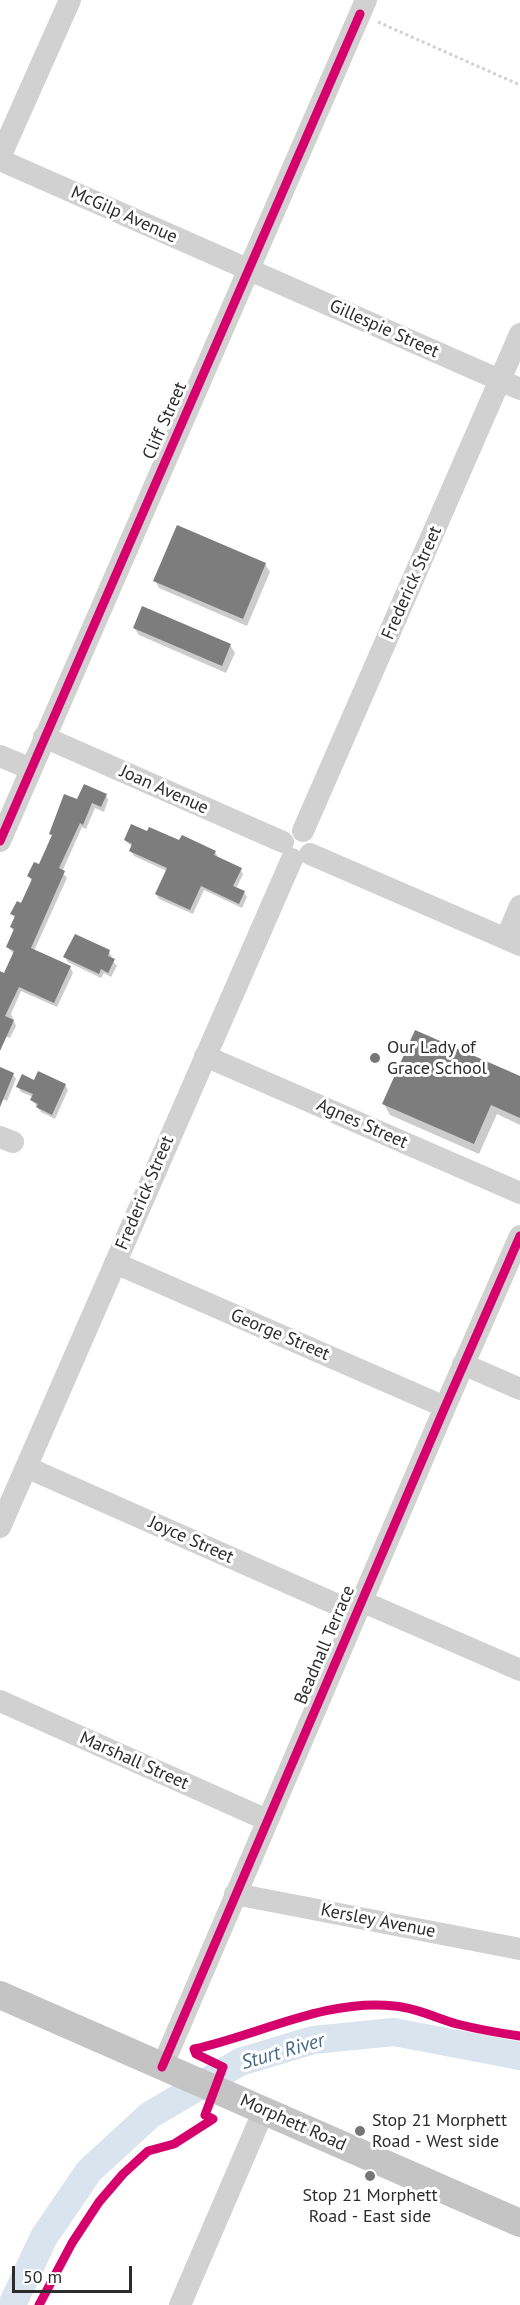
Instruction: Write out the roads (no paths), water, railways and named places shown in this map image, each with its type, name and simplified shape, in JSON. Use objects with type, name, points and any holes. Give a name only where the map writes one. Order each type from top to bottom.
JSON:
[{"type":"main road","name":"Morphett Road","points":[[0,1995],[520,2223]]},
{"type":"street","points":[[0,159],[70,0]]},
{"type":"street","name":"Cliff Street","points":[[0,841],[363,7]]},
{"type":"street","name":"McGilp Avenue","points":[[0,159],[249,269]]},
{"type":"street","name":"Gillespie Street","points":[[249,269],[510,385]]},
{"type":"street","name":"Frederick Street","points":[[0,1527],[295,851],[312,849],[311,838],[303,831],[510,385],[520,334]]},
{"type":"street","name":"Joan Avenue","points":[[44,737],[295,851],[513,942]]},
{"type":"street","points":[[0,756],[31,769]]},
{"type":"street","points":[[513,942],[520,906]]},
{"type":"street","name":"Agnes Street","points":[[205,1056],[520,1193]]},
{"type":"street","name":"Beadnall Terrace","points":[[170,2070],[235,1894],[520,1236]]},
{"type":"street","name":"George Street","points":[[115,1263],[445,1407]]},
{"type":"street","points":[[463,1364],[520,1389]]},
{"type":"street","name":"Joyce Street","points":[[26,1467],[359,1607],[520,1670]]},
{"type":"street","name":"Marshall Street","points":[[0,1701],[267,1820]]},
{"type":"street","name":"Kersley Avenue","points":[[235,1894],[520,1949]]},
{"type":"street","points":[[180,2305],[264,2110]]},
{"type":"waterway","name":"Sturt River","points":[[12,2305],[44,2237],[89,2171],[150,2115],[240,2062],[313,2040],[394,2032],[520,2056]]},
{"type":"place","name":"Our Lady of Grace School","points":[[375,1058]]},
{"type":"place","name":"Stop 21 Morphett Road - West side","points":[[360,2131]]},
{"type":"place","name":"Stop 21 Morphett Road - East side","points":[[370,2176]]}]
